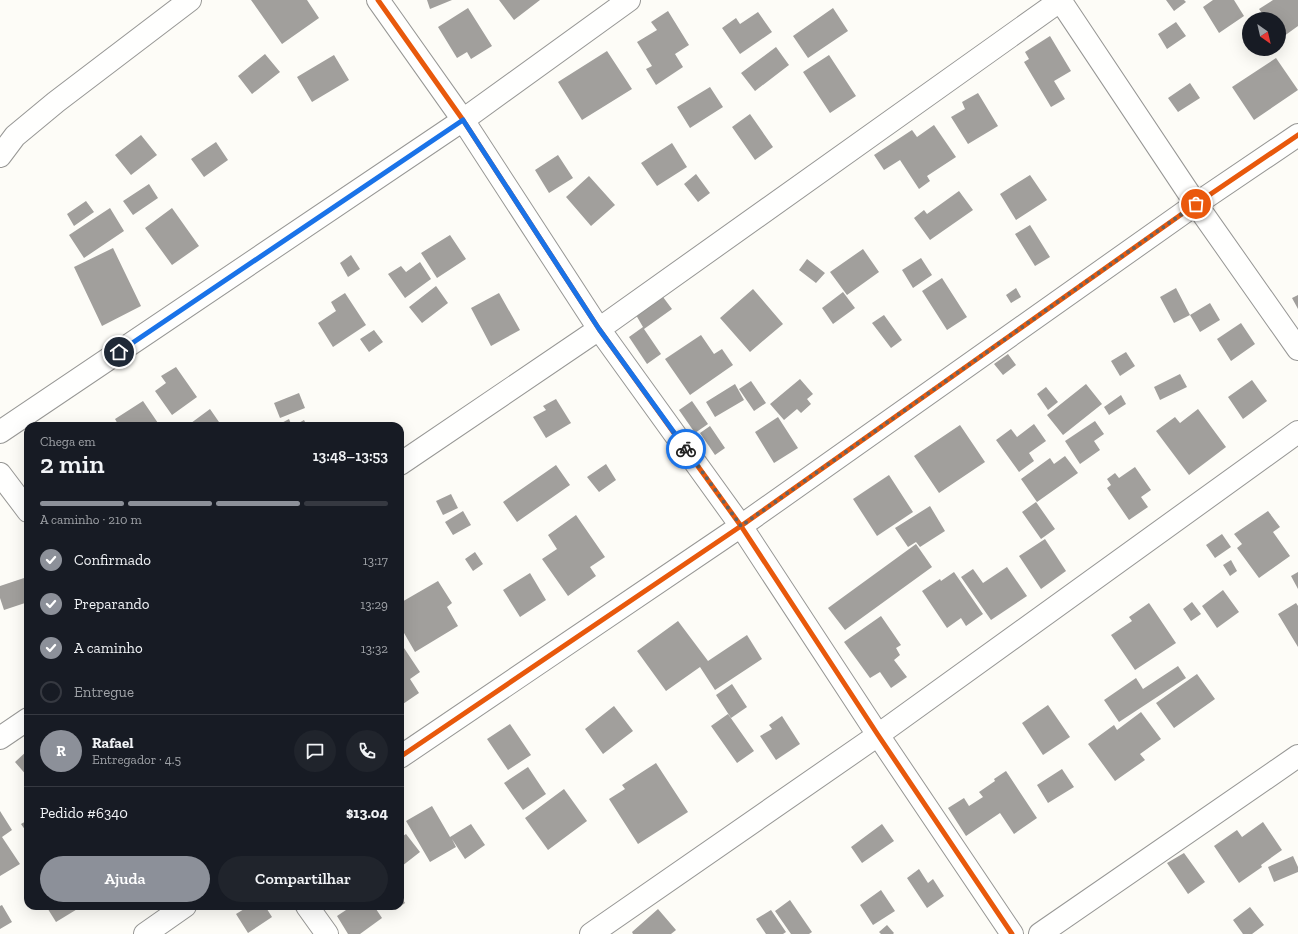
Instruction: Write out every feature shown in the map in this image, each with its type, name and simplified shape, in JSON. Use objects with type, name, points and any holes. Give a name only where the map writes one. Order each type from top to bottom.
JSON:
[{"type":"street","points":[[0,156],[15,136],[56,102],[190,0]]},
{"type":"street","points":[[378,0],[463,120],[599,329],[741,526],[878,735],[1012,934]]},
{"type":"street","points":[[0,432],[463,120],[629,0]]},
{"type":"street","points":[[404,461],[599,329],[1060,0],[1196,204],[1298,349]]},
{"type":"street","points":[[404,754],[741,526],[1196,204],[1298,135]]},
{"type":"street","points":[[591,934],[878,735],[1298,432]]},
{"type":"street","points":[[0,474],[24,506]]},
{"type":"street","points":[[0,738],[24,722]]},
{"type":"street","points":[[1040,934],[1298,756]]},
{"type":"street","points":[[146,934],[179,910]]},
{"type":"street","points":[[310,910],[327,934]]},
{"type":"building","points":[[251,0],[307,0],[319,18],[282,44]]},
{"type":"building","points":[[427,0],[452,0],[430,9]]},
{"type":"building","points":[[499,0],[540,0],[514,20]]},
{"type":"building","points":[[1166,0],[1184,0],[1186,2],[1174,11]]},
{"type":"building","points":[[1213,0],[1234,0],[1242,13],[1242,17],[1219,33],[1203,7]]},
{"type":"building","points":[[1273,0],[1298,0],[1298,26],[1286,35],[1286,12],[1261,12],[1259,9]]},
{"type":"building","points":[[468,8],[492,46],[471,59],[467,52],[457,58],[438,27]]},
{"type":"building","points":[[833,8],[848,31],[808,58],[793,36]]},
{"type":"building","points":[[668,11],[689,45],[675,54],[683,67],[656,85],[646,69],[652,66],[637,42],[657,30],[651,22]]},
{"type":"building","points":[[758,12],[772,32],[740,54],[722,28],[736,18],[740,24]]},
{"type":"building","points":[[1176,22],[1186,36],[1167,49],[1158,34]]},
{"type":"building","points":[[1050,36],[1071,71],[1054,81],[1065,99],[1051,107],[1024,62],[1029,59],[1025,52]]},
{"type":"building","points":[[776,47],[789,65],[755,91],[741,73]]},
{"type":"building","points":[[607,51],[632,89],[582,120],[558,82]]},
{"type":"building","points":[[265,54],[280,72],[252,94],[238,76]]},
{"type":"building","points":[[334,55],[349,80],[312,102],[297,77]]},
{"type":"building","points":[[829,55],[856,96],[830,113],[803,72]]},
{"type":"building","points":[[1276,58],[1298,90],[1254,120],[1232,87]]},
{"type":"building","points":[[1190,83],[1200,98],[1178,112],[1168,98]]},
{"type":"building","points":[[710,87],[723,107],[690,128],[677,107]]},
{"type":"building","points":[[978,93],[998,126],[968,144],[951,117],[965,109],[962,102]]},
{"type":"building","points":[[750,114],[773,147],[755,160],[732,127]]},
{"type":"building","points":[[934,125],[956,157],[927,176],[930,181],[919,189],[900,160],[884,170],[874,155],[912,130],[917,137]]},
{"type":"building","points":[[141,135],[157,155],[131,175],[115,155]]},
{"type":"building","points":[[216,142],[228,160],[204,177],[191,159]]},
{"type":"building","points":[[672,143],[687,167],[657,186],[641,163]]},
{"type":"building","points":[[558,155],[573,178],[549,193],[535,170]]},
{"type":"building","points":[[696,174],[710,193],[698,202],[684,184]]},
{"type":"building","points":[[1030,175],[1047,200],[1016,220],[1000,194]]},
{"type":"building","points":[[589,176],[615,205],[591,226],[566,197]]},
{"type":"building","points":[[149,184],[158,198],[133,215],[123,201]]},
{"type":"building","points":[[959,191],[973,210],[930,240],[914,218],[924,210],[927,214]]},
{"type":"building","points":[[86,201],[94,212],[74,226],[67,214]]},
{"type":"building","points":[[110,208],[124,231],[84,258],[69,235]]},
{"type":"building","points":[[172,208],[199,246],[172,265],[145,228]]},
{"type":"building","points":[[1030,225],[1050,257],[1035,266],[1015,234]]},
{"type":"building","points":[[450,235],[466,259],[437,278],[421,253]]},
{"type":"building","points":[[113,248],[141,306],[102,326],[74,267]]},
{"type":"building","points":[[863,249],[879,272],[847,295],[830,272]]},
{"type":"building","points":[[351,255],[360,269],[348,277],[340,263]]},
{"type":"building","points":[[921,258],[932,275],[913,288],[902,270]]},
{"type":"building","points":[[807,259],[825,273],[816,283],[799,270]]},
{"type":"building","points":[[420,262],[431,279],[405,298],[388,274],[401,266],[406,272]]},
{"type":"building","points":[[942,278],[967,317],[947,330],[922,291]]},
{"type":"building","points":[[436,286],[448,303],[422,323],[409,307]]},
{"type":"building","points":[[1016,288],[1021,297],[1011,303],[1006,295]]},
{"type":"building","points":[[1176,288],[1190,315],[1174,323],[1160,297]]},
{"type":"building","points":[[753,289],[783,324],[750,352],[720,318]]},
{"type":"building","points":[[843,292],[855,308],[833,324],[822,308]]},
{"type":"building","points":[[345,293],[366,325],[333,347],[318,323],[336,311],[331,302]]},
{"type":"building","points":[[499,293],[520,330],[491,346],[471,308]]},
{"type":"building","points":[[1298,295],[1298,309],[1292,298]]},
{"type":"building","points":[[663,297],[672,309],[644,329],[661,354],[647,364],[629,337],[643,327],[636,315]]},
{"type":"building","points":[[1210,303],[1220,320],[1200,332],[1190,315]]},
{"type":"building","points":[[884,315],[902,340],[891,348],[872,323]]},
{"type":"building","points":[[1241,323],[1255,344],[1231,361],[1217,339]]},
{"type":"building","points":[[374,330],[383,342],[369,352],[360,339]]},
{"type":"building","points":[[701,335],[714,354],[722,349],[733,365],[690,395],[665,359]]},
{"type":"building","points":[[1126,352],[1135,366],[1120,376],[1111,361]]},
{"type":"building","points":[[1008,354],[1016,365],[1003,375],[994,364]]},
{"type":"building","points":[[176,367],[197,397],[172,415],[155,391],[166,383],[161,376]]},
{"type":"building","points":[[1180,374],[1187,387],[1160,400],[1154,387]]},
{"type":"building","points":[[800,379],[813,394],[807,399],[811,404],[801,413],[797,409],[784,420],[770,404]]},
{"type":"building","points":[[1252,380],[1267,401],[1243,419],[1228,397]]},
{"type":"building","points":[[751,381],[766,403],[754,411],[739,389]]},
{"type":"building","points":[[735,384],[744,400],[715,417],[706,402]]},
{"type":"building","points":[[1086,384],[1102,404],[1063,435],[1047,415]]},
{"type":"building","points":[[1046,387],[1058,402],[1048,410],[1037,394]]},
{"type":"building","points":[[299,393],[305,408],[280,418],[274,403]]},
{"type":"building","points":[[1121,395],[1126,404],[1109,415],[1104,407]]},
{"type":"building","points":[[556,399],[571,423],[546,438],[533,417],[546,410],[543,406]]},
{"type":"building","points":[[143,401],[157,422],[117,422],[115,419]]},
{"type":"building","points":[[692,401],[708,424],[695,433],[679,410]]},
{"type":"building","points":[[210,409],[219,422],[192,422]]},
{"type":"building","points":[[1198,409],[1226,447],[1189,475],[1156,431],[1175,417],[1180,423]]},
{"type":"building","points":[[778,417],[798,448],[774,463],[755,432]]},
{"type":"building","points":[[289,419],[290,422],[283,422]]},
{"type":"building","points":[[1095,421],[1104,434],[1094,441],[1100,450],[1080,464],[1065,441]]},
{"type":"building","points":[[1034,424],[1046,441],[1029,453],[1034,461],[1019,472],[996,440],[1011,429],[1017,437]]},
{"type":"building","points":[[960,425],[985,462],[939,493],[914,456]]},
{"type":"building","points":[[710,426],[725,448],[715,455],[700,433]]},
{"type":"building","points":[[1065,456],[1078,473],[1037,502],[1021,479],[1050,458],[1054,464]]},
{"type":"building","points":[[606,464],[616,480],[599,492],[587,477]]},
{"type":"building","points":[[556,465],[570,485],[517,522],[503,502]]},
{"type":"building","points":[[1135,467],[1151,490],[1141,497],[1148,507],[1129,520],[1107,488],[1111,485],[1107,479],[1115,473],[1119,478]]},
{"type":"building","points":[[889,475],[913,512],[877,536],[853,499]]},
{"type":"building","points":[[451,494],[458,508],[443,515],[436,501]]},
{"type":"building","points":[[1036,502],[1055,529],[1041,539],[1022,512]]},
{"type":"building","points":[[930,506],[945,531],[920,547],[916,542],[908,547],[895,528]]},
{"type":"building","points":[[463,511],[471,525],[453,535],[445,522]]},
{"type":"building","points":[[1268,511],[1280,527],[1273,532],[1290,556],[1259,578],[1237,548],[1242,544],[1234,534]]},
{"type":"building","points":[[576,515],[605,557],[590,567],[596,576],[568,596],[542,559],[557,549],[548,535]]},
{"type":"building","points":[[1222,534],[1231,547],[1215,558],[1206,545]]},
{"type":"building","points":[[1045,539],[1066,571],[1041,589],[1019,556]]},
{"type":"building","points":[[916,544],[932,567],[845,630],[828,608]]},
{"type":"building","points":[[475,552],[483,564],[473,571],[465,559]]},
{"type":"building","points":[[1231,560],[1237,571],[1230,576],[1223,565]]},
{"type":"building","points":[[1007,567],[1027,596],[991,620],[961,577],[973,569],[983,583]]},
{"type":"building","points":[[954,572],[983,614],[966,626],[961,618],[947,628],[922,591]]},
{"type":"building","points":[[1298,572],[1298,589],[1291,576]]},
{"type":"building","points":[[530,573],[546,600],[520,617],[503,590]]},
{"type":"building","points":[[24,578],[24,603],[4,610],[0,598],[0,586]]},
{"type":"building","points":[[438,581],[452,603],[447,607],[458,626],[415,652],[404,633],[404,601]]},
{"type":"building","points":[[1223,590],[1239,612],[1217,628],[1202,606]]},
{"type":"building","points":[[1192,602],[1201,614],[1191,621],[1183,609]]},
{"type":"building","points":[[1149,603],[1176,643],[1135,670],[1111,635],[1132,621],[1129,617]]},
{"type":"building","points":[[1296,603],[1298,606],[1298,647],[1278,614]]},
{"type":"building","points":[[881,616],[901,645],[896,648],[900,655],[894,660],[907,677],[891,688],[880,672],[870,678],[844,642]]},
{"type":"building","points":[[678,621],[708,661],[747,635],[762,659],[715,690],[700,667],[666,691],[637,651]]},
{"type":"building","points":[[404,648],[420,672],[410,679],[419,693],[404,703]]},
{"type":"building","points":[[1178,666],[1186,678],[1119,722],[1104,700],[1136,678],[1143,689]]},
{"type":"building","points":[[1197,674],[1215,699],[1174,728],[1156,703]]},
{"type":"building","points":[[732,684],[747,707],[731,718],[716,695]]},
{"type":"building","points":[[1048,705],[1070,737],[1043,755],[1022,723]]},
{"type":"building","points":[[614,706],[633,731],[603,754],[585,729]]},
{"type":"building","points":[[1141,712],[1161,739],[1140,754],[1145,760],[1115,781],[1088,744],[1114,725],[1117,730]]},
{"type":"building","points":[[728,714],[754,751],[737,763],[711,726]]},
{"type":"building","points":[[782,716],[800,744],[776,760],[760,736],[772,729],[769,725]]},
{"type":"building","points":[[510,724],[531,755],[508,770],[487,739]]},
{"type":"building","points":[[24,754],[24,772],[15,762]]},
{"type":"building","points":[[656,763],[688,812],[638,844],[609,799],[625,789],[622,785]]},
{"type":"building","points":[[528,767],[546,794],[523,810],[504,783]]},
{"type":"building","points":[[1062,769],[1074,787],[1048,803],[1037,785]]},
{"type":"building","points":[[1006,771],[1037,818],[1014,834],[1000,813],[966,836],[948,808],[964,798],[969,806],[983,797],[979,792]]},
{"type":"building","points":[[564,789],[587,821],[548,850],[525,818]]},
{"type":"building","points":[[432,806],[450,837],[471,824],[485,845],[465,859],[452,839],[456,847],[430,862],[406,821]]},
{"type":"building","points":[[0,811],[12,830],[2,837],[20,864],[0,876]]},
{"type":"building","points":[[1263,822],[1282,850],[1261,865],[1262,867],[1239,883],[1214,846],[1237,830],[1242,837]]},
{"type":"building","points":[[882,824],[894,841],[862,863],[851,847]]},
{"type":"building","points":[[406,834],[420,852],[404,864],[404,835]]},
{"type":"building","points":[[1184,853],[1205,882],[1188,894],[1167,863]]},
{"type":"building","points":[[1293,856],[1298,867],[1298,872],[1274,882],[1268,867]]},
{"type":"building","points":[[919,869],[928,883],[933,879],[944,896],[927,908],[907,878]]},
{"type":"building","points":[[881,890],[895,911],[873,925],[860,905]]},
{"type":"building","points":[[790,900],[812,932],[809,934],[791,934],[775,911]]},
{"type":"building","points":[[2,905],[12,922],[0,929],[0,906]]},
{"type":"building","points":[[1250,907],[1264,925],[1252,934],[1243,934],[1233,920]]},
{"type":"building","points":[[658,909],[676,930],[671,934],[633,934],[632,932]]},
{"type":"building","points":[[48,910],[76,910],[56,922]]},
{"type":"building","points":[[242,910],[268,910],[272,917],[248,933],[236,914]]},
{"type":"building","points":[[346,910],[377,910],[382,918],[360,934],[348,934],[337,916]]},
{"type":"building","points":[[771,910],[786,932],[783,934],[766,934],[756,919]]},
{"type":"building","points":[[887,925],[894,933],[881,934],[879,932]]},
{"type":"cycle path","points":[[378,0],[463,120],[599,329],[741,526],[878,735],[1012,934]]},
{"type":"cycle path","points":[[404,754],[741,526],[1196,204],[1298,135]]},
{"type":"way so far","points":[[686,449],[741,526],[1196,204]]},
{"type":"route","points":[[119,352],[463,120],[599,329],[686,449]]}]
